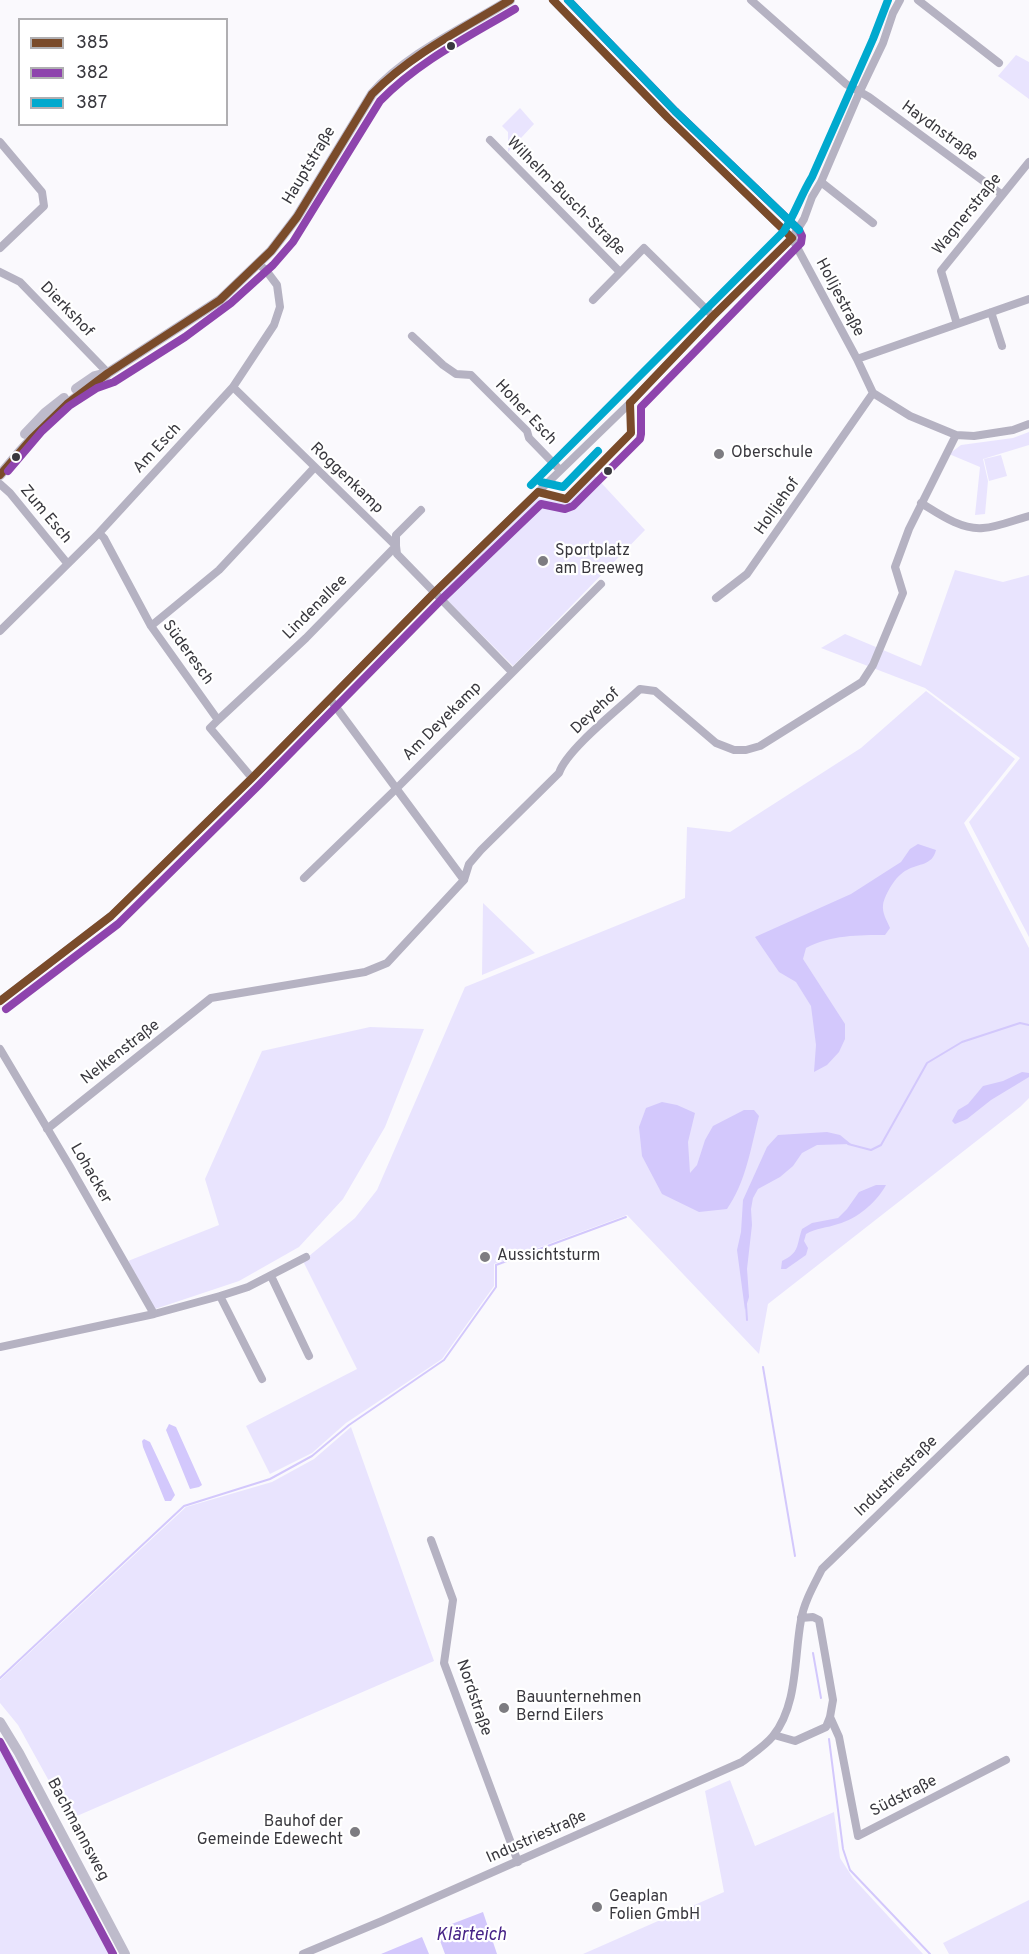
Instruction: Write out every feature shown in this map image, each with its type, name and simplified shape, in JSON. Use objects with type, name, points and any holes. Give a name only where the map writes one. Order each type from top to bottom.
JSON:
[{"type":"main road","name":"Hauptstraße","points":[[0,475],[29,440],[72,400],[108,373],[220,300],[259,265],[297,218],[372,94],[382,83],[408,63],[506,1]]},
{"type":"main road","name":"Hauptstraße","points":[[0,464],[45,414],[94,376],[108,373]]},
{"type":"main road","name":"Bachmannsweg","points":[[0,1722],[125,1954]]},
{"type":"street","name":"Holljestraße","points":[[553,0],[668,118],[792,238],[873,393]]},
{"type":"street","name":"Haydnstraße","points":[[751,0],[846,84],[860,91],[1001,194]]},
{"type":"street","points":[[0,1001],[111,916],[252,778],[435,592],[630,403],[792,238],[804,219],[812,197],[821,182],[900,0]]},
{"type":"street","points":[[918,0],[999,63]]},
{"type":"street","name":"Wilhelm-Busch-Straße","points":[[490,140],[620,272]]},
{"type":"street","points":[[0,141],[42,192],[44,206],[0,248]]},
{"type":"street","name":"Wagnerstraße","points":[[957,324],[941,271],[1029,162]]},
{"type":"street","points":[[821,182],[873,223]]},
{"type":"street","points":[[593,300],[644,248],[713,316]]},
{"type":"street","name":"Am Esch","points":[[0,631],[99,533],[233,387],[274,325],[280,308],[278,285],[259,265]]},
{"type":"street","name":"Dierkshof","points":[[0,272],[20,282],[108,373]]},
{"type":"street","points":[[856,359],[1029,299]]},
{"type":"street","points":[[991,312],[1002,346]]},
{"type":"street","name":"Hoher Esch","points":[[412,336],[456,374],[471,375],[527,430],[529,438],[560,470]]},
{"type":"street","name":"Roggenkamp","points":[[233,387],[396,546],[397,554],[512,672]]},
{"type":"street","points":[[873,393],[910,416],[956,435],[974,436],[1013,430],[1029,424]]},
{"type":"street","name":"Holljehof","points":[[716,598],[747,574],[873,393]]},
{"type":"street","name":"Deyehof","points":[[212,998],[365,972],[387,963],[464,880],[469,864],[481,850],[559,773],[561,765],[581,743],[640,690],[655,690],[716,743],[734,750],[746,750],[760,746],[862,682],[877,656],[903,593],[895,567],[909,529],[956,435]]},
{"type":"street","points":[[151,626],[219,570],[314,468]]},
{"type":"street","name":"Zum Esch","points":[[0,484],[68,563]]},
{"type":"street","points":[[921,503],[969,528],[983,528],[1029,516]]},
{"type":"street","name":"Lindenallee","points":[[218,720],[306,638],[396,546],[396,535],[421,510]]},
{"type":"street","name":"Süderesch","points":[[99,533],[104,538],[151,626],[218,720],[210,728],[252,778]]},
{"type":"street","name":"Am Deyekamp","points":[[304,878],[601,584]]},
{"type":"street","points":[[330,699],[464,880]]},
{"type":"street","name":"Nelkenstraße","points":[[47,1129],[212,998]]},
{"type":"street","name":"Lohacker","points":[[0,1049],[154,1314]]},
{"type":"street","points":[[0,1347],[154,1314],[220,1296],[248,1287],[306,1257]]},
{"type":"street","points":[[271,1276],[309,1356]]},
{"type":"street","points":[[220,1296],[262,1379]]},
{"type":"street","name":"Industriestraße","points":[[303,1954],[518,1862],[742,1762],[774,1735],[788,1707],[801,1618],[812,1588],[827,1564],[1029,1369]]},
{"type":"street","name":"Nordstraße","points":[[431,1540],[453,1600],[444,1663],[518,1862]]},
{"type":"street","points":[[774,1735],[795,1741],[825,1727],[830,1718],[833,1700],[819,1620],[813,1617],[801,1618]]},
{"type":"street","name":"Südstraße","points":[[830,1718],[838,1737],[858,1836],[1006,1760]]},
{"type":"shaded area","points":[[1016,55],[1029,62],[1029,99],[998,76]]},
{"type":"shaded area","points":[[520,108],[534,124],[508,152],[508,132],[502,126]]},
{"type":"shaded area","points":[[1029,432],[1029,445],[983,459],[988,481],[985,514],[975,515],[980,467],[949,454],[961,445],[1013,438]]},
{"type":"shaded area","points":[[1001,455],[1007,476],[989,481],[984,459]]},
{"type":"shaded area","name":"Sportplatz am Breeweg","points":[[594,475],[645,530],[513,666],[440,593],[537,498],[567,502]]},
{"type":"shaded area","points":[[955,570],[1003,582],[1029,575],[1029,937],[969,822],[1020,758],[925,688],[821,648],[845,634],[921,666]]},
{"type":"shaded area","points":[[926,691],[1015,759],[964,823],[1029,948],[1029,1098],[768,1304],[759,1354],[627,1215],[494,1264],[494,1286],[442,1359],[346,1423],[312,1453],[270,1474],[246,1426],[357,1369],[303,1261],[355,1218],[377,1190],[465,987],[685,898],[687,827],[730,832],[861,748]]},
{"type":"shaded area","points":[[483,903],[535,953],[482,975]]},
{"type":"shaded area","points":[[370,1027],[424,1029],[385,1127],[343,1199],[299,1247],[239,1281],[155,1309],[128,1261],[219,1225],[205,1179],[262,1051]]},
{"type":"shaded area","points":[[351,1427],[434,1661],[70,1819],[18,1725],[0,1703],[0,1680],[186,1507],[272,1482],[314,1459]]},
{"type":"shaded area","points":[[0,1737],[14,1757],[112,1954],[0,1954]]},
{"type":"shaded area","points":[[730,1780],[755,1846],[834,1812],[840,1858],[853,1878],[923,1954],[583,1954],[724,1892],[705,1791]]},
{"type":"shaded area","points":[[1029,1900],[1029,1954],[949,1954],[943,1943]]},
{"type":"water","points":[[918,844],[936,850],[928,862],[903,872],[892,885],[883,905],[890,928],[885,935],[835,938],[806,948],[803,959],[845,1024],[845,1039],[839,1052],[827,1065],[814,1072],[816,1045],[811,1006],[796,982],[779,972],[755,937],[851,894],[901,862],[910,849]]},
{"type":"water","points":[[1022,1072],[1029,1073],[1029,1077],[991,1100],[967,1119],[955,1124],[952,1121],[958,1110],[968,1104],[983,1086],[1003,1081]]},
{"type":"water","points":[[662,1102],[677,1105],[695,1113],[688,1142],[690,1173],[697,1165],[705,1140],[713,1126],[744,1110],[754,1110],[759,1116],[743,1176],[734,1199],[727,1209],[699,1212],[662,1194],[642,1156],[639,1127],[646,1108]]},
{"type":"water","points":[[827,1132],[840,1135],[851,1144],[817,1145],[802,1153],[793,1166],[780,1177],[758,1189],[753,1198],[747,1269],[749,1297],[745,1310],[737,1250],[741,1232],[743,1200],[767,1147],[778,1135]]},
{"type":"water","points":[[876,1185],[886,1185],[866,1209],[845,1222],[806,1234],[804,1241],[808,1248],[806,1255],[786,1269],[781,1269],[782,1261],[792,1255],[796,1248],[802,1229],[812,1223],[838,1218],[859,1192]]},
{"type":"water","points":[[169,1424],[176,1427],[202,1485],[199,1487],[190,1489],[166,1430]]},
{"type":"water","points":[[144,1439],[150,1442],[175,1495],[171,1501],[165,1501],[143,1447]]},
{"type":"water","name":"Klärteich","points":[[483,1912],[497,1954],[445,1954],[436,1930]]},
{"type":"water","name":"Klärteich","points":[[422,1937],[429,1954],[381,1954]]},
{"type":"waterway","points":[[848,1144],[871,1150],[881,1145],[927,1063],[962,1042],[1020,1023],[1029,1025]]},
{"type":"waterway","points":[[0,1678],[184,1506],[270,1479],[312,1456],[349,1425],[444,1360],[496,1287],[496,1265],[626,1217]]},
{"type":"waterway","points":[[746,1304],[747,1320]]},
{"type":"waterway","points":[[763,1367],[795,1556]]},
{"type":"waterway","points":[[813,1653],[821,1698]]},
{"type":"waterway","points":[[829,1739],[843,1849],[850,1870],[930,1954]]},
{"type":"transit line","name":"385","points":[[0,475],[32,438],[67,404],[108,373],[220,300],[271,251],[297,217],[372,94],[387,80],[421,54],[510,0]]},
{"type":"transit line","name":"385","points":[[553,0],[668,118],[792,238]]},
{"type":"transit line","name":"382","points":[[6,1009],[118,924],[442,599],[541,504],[565,509],[573,506],[640,439],[641,407],[801,243],[802,236],[799,230],[675,111],[568,0]]},
{"type":"transit line","name":"387","points":[[568,0],[675,111],[799,230]]},
{"type":"transit line","name":"387","points":[[531,485],[784,231],[812,177],[888,0]]},
{"type":"transit line","name":"382","points":[[8,471],[42,431],[69,406],[97,388],[114,382],[185,337],[231,303],[273,265],[293,242],[380,101],[427,62],[515,9]]},
{"type":"transit line","name":"385","points":[[630,403],[792,238]]},
{"type":"transit line","name":"385","points":[[0,1001],[111,916],[538,492],[566,499],[631,433],[630,403]]},
{"type":"transit line","name":"387","points":[[541,482],[563,487],[598,451]]},
{"type":"transit line","name":"382","points":[[0,1742],[113,1954]]},
{"type":"place","name":"Oberschule","points":[[719,454]]},
{"type":"place","name":"Sportplatz am Breeweg","points":[[543,561]]},
{"type":"place","name":"Aussichtsturm","points":[[485,1257]]},
{"type":"place","name":"Bauunternehmen Bernd Eilers","points":[[504,1708]]},
{"type":"place","name":"Bauhof der Gemeinde Edewecht","points":[[355,1832]]},
{"type":"place","name":"Geaplan Folien GmbH","points":[[597,1907]]}]
